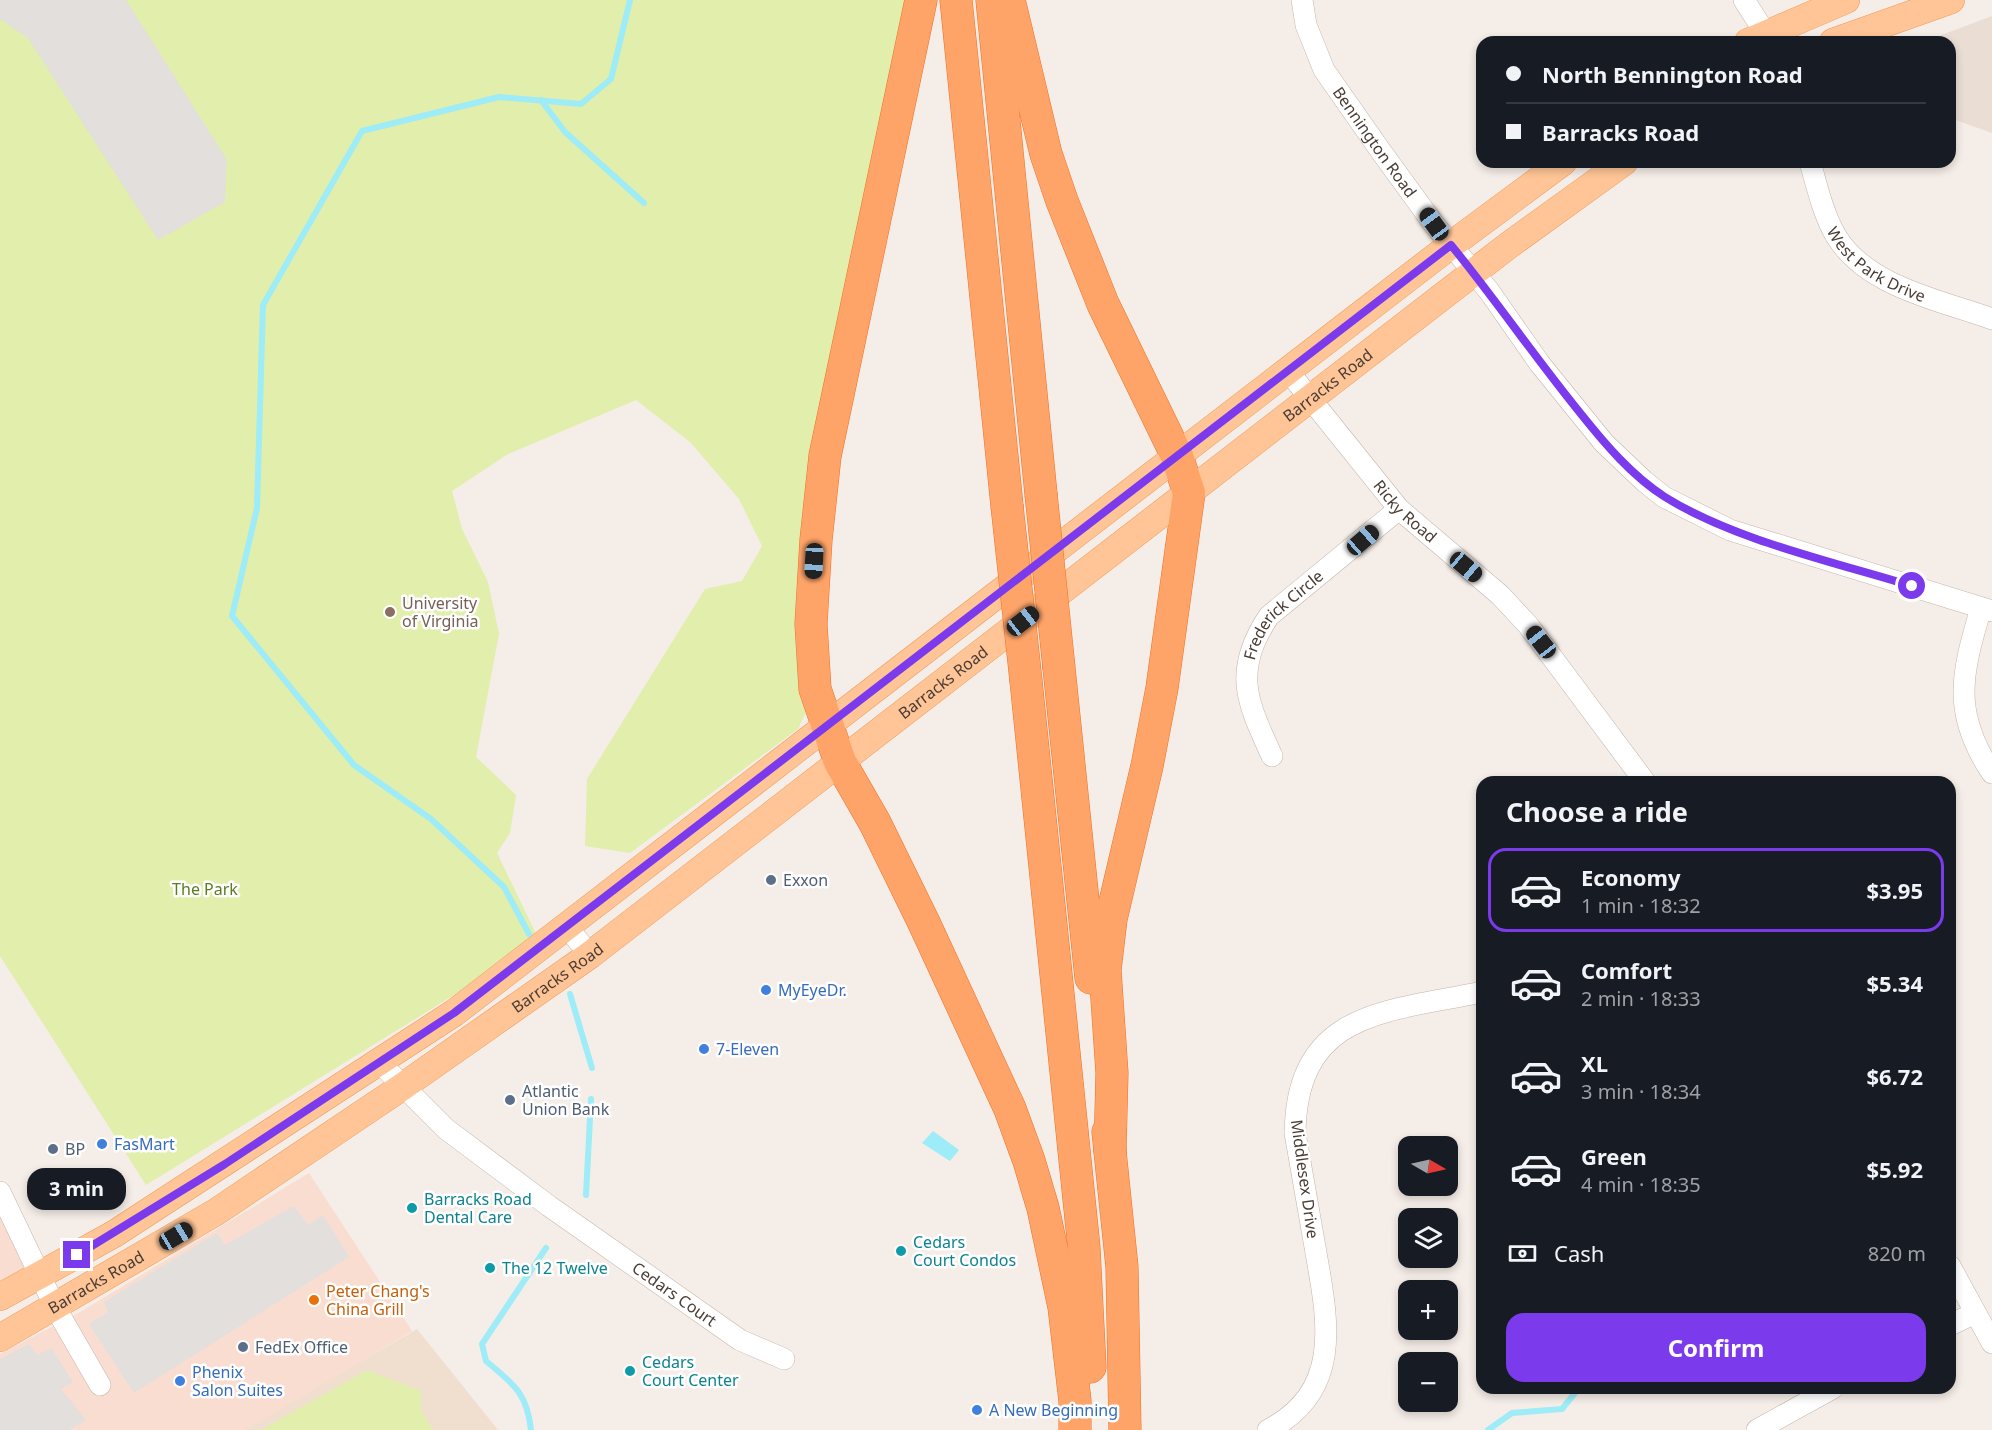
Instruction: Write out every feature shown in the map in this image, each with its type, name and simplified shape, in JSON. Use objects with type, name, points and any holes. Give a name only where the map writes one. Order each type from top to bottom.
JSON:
[{"type":"highway","points":[[921,0],[825,456],[816,540],[811,624],[815,689],[826,728],[840,762],[875,823],[924,923],[1010,1109],[1029,1161],[1043,1208],[1064,1307],[1075,1401],[1075,1430]]},
{"type":"highway","points":[[956,0],[1084,1248],[1089,1341],[1090,1430]]},
{"type":"highway","points":[[992,0],[1122,1267],[1125,1430]]},
{"type":"highway","points":[[1009,0],[1041,133],[1062,201],[1103,304],[1177,456],[1189,493],[1162,688],[1147,766],[1118,885],[1107,949],[1106,1010],[1112,1073],[1110,1151]]},
{"type":"main road","points":[[1768,36],[1846,0]]},
{"type":"main road","points":[[1850,36],[1951,0]]},
{"type":"main road","name":"Barracks Road","points":[[0,1297],[114,1234],[454,1013],[1288,370],[1555,168]]},
{"type":"main road","name":"Barracks Road","points":[[0,1338],[216,1212],[402,1087],[590,955],[1474,272],[1615,168]]},
{"type":"street","name":"Bennington Road","points":[[1302,0],[1306,26],[1324,70],[1540,364],[1604,443],[1644,481],[1664,497],[1730,530],[1987,610]]},
{"type":"street","points":[[1744,0],[1761,36]]},
{"type":"street","name":"West Park Drive","points":[[1812,168],[1835,235],[1848,253],[1864,268],[1883,280],[1992,319]]},
{"type":"street","name":"Ricky Road","points":[[1288,370],[1399,509],[1500,595],[1527,625],[1640,776]]},
{"type":"street","name":"Frederick Circle","points":[[1272,756],[1250,709],[1247,692],[1250,654],[1259,630],[1269,616],[1399,509]]},
{"type":"street","points":[[1987,610],[1965,664],[1963,684],[1964,709],[1971,733],[1992,773]]},
{"type":"street","points":[[567,927],[590,955]]},
{"type":"street","name":"Middlesex Drive","points":[[1268,1430],[1295,1413],[1309,1395],[1322,1368],[1328,1337],[1325,1302],[1295,1133],[1296,1108],[1306,1072],[1329,1040],[1347,1026],[1366,1017],[1476,993]]},
{"type":"street","points":[[378,1061],[402,1087]]},
{"type":"street","name":"Cedars Court","points":[[402,1087],[446,1130],[557,1212],[740,1340],[783,1359]]},
{"type":"street","points":[[0,1192],[55,1307],[100,1385]]},
{"type":"street","points":[[1956,1277],[1992,1343]]},
{"type":"street","points":[[1956,1322],[1975,1313]]},
{"type":"street","points":[[1757,1430],[1822,1394]]},
{"type":"shaded area","points":[[0,0],[126,0],[227,160],[225,202],[158,240],[28,38],[0,19]]},
{"type":"shaded area","points":[[1992,16],[1992,133],[1956,120],[1956,36],[1939,36]]},
{"type":"shaded area","points":[[309,1173],[412,1331],[250,1430],[0,1430],[0,1354],[82,1311]]},
{"type":"shaded area","points":[[0,1198],[41,1275],[0,1295]]},
{"type":"shaded area","points":[[294,1206],[308,1225],[323,1215],[349,1257],[134,1393],[89,1324],[108,1312],[104,1302],[217,1233],[225,1245]]},
{"type":"shaded area","points":[[417,1329],[498,1430],[245,1430]]},
{"type":"shaded area","points":[[29,1344],[37,1355],[51,1348],[73,1382],[61,1389],[86,1420],[70,1430],[0,1430],[0,1359]]},
{"type":"green space","name":"University of Virginia","points":[[0,0],[910,0],[875,174],[807,710],[798,729],[630,853],[585,846],[587,779],[705,589],[742,581],[762,546],[739,499],[690,442],[636,400],[508,454],[452,491],[462,529],[488,582],[499,634],[476,757],[516,795],[510,833],[497,853],[540,942],[146,1185],[0,956]]},
{"type":"green space","points":[[367,1370],[421,1391],[421,1410],[433,1430],[261,1430]]},
{"type":"water","points":[[933,1131],[959,1150],[950,1161],[922,1143]]},
{"type":"waterway","points":[[529,934],[504,887],[431,819],[354,765],[232,616],[257,508],[263,305],[362,131],[499,97],[581,104],[611,79],[630,0]]},
{"type":"waterway","points":[[541,100],[565,132],[644,203]]},
{"type":"waterway","points":[[570,994],[592,1068]]},
{"type":"waterway","points":[[586,1195],[591,1099]]},
{"type":"waterway","points":[[531,1430],[522,1398],[511,1383],[486,1361],[482,1344],[546,1248]]},
{"type":"waterway","points":[[1488,1430],[1512,1413],[1562,1409],[1574,1394]]},
{"type":"place","name":"University of Virginia","points":[[390,612]]},
{"type":"place","name":"Exxon","points":[[771,880]]},
{"type":"place","name":"MyEyeDr.","points":[[766,990]]},
{"type":"place","name":"7-Eleven","points":[[704,1049]]},
{"type":"place","name":"Atlantic Union Bank","points":[[510,1100]]},
{"type":"place","name":"FasMart","points":[[102,1144]]},
{"type":"place","name":"BP","points":[[53,1149]]},
{"type":"place","name":"Barracks Road Dental Care","points":[[412,1208]]},
{"type":"place","name":"Cedars Court Condos","points":[[901,1251]]},
{"type":"place","name":"The 12 Twelve","points":[[490,1268]]},
{"type":"place","name":"Peter Chang's China Grill","points":[[314,1300]]},
{"type":"place","name":"FedEx Office","points":[[243,1347]]},
{"type":"place","name":"Cedars Court Center","points":[[630,1371]]},
{"type":"place","name":"Phenix Salon Suites","points":[[180,1381]]},
{"type":"place","name":"A New Beginning","points":[[977,1410]]},
{"type":"route","points":[[77,1255],[225,1164],[454,1013],[1451,245],[1489,291],[1540,364],[1604,443],[1664,497],[1730,530],[1912,586]]},
{"type":"park label","name":"The Park","points":[[205,889]]}]
